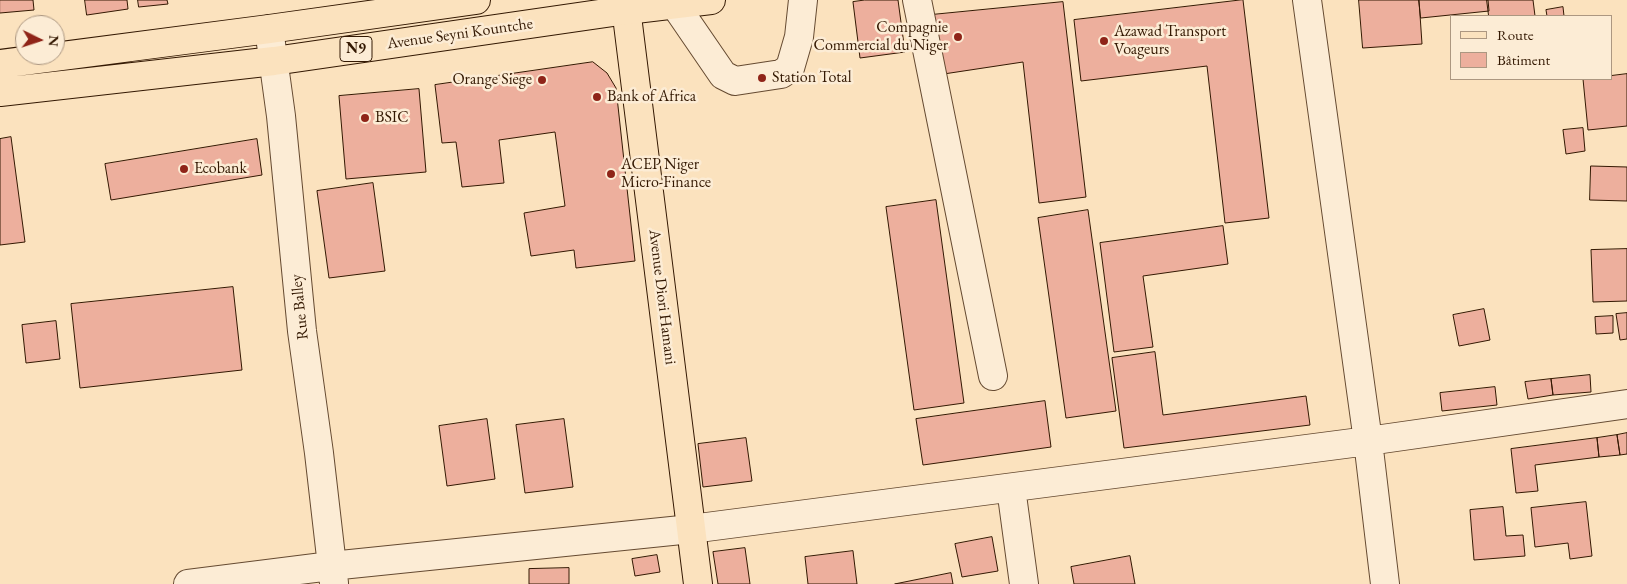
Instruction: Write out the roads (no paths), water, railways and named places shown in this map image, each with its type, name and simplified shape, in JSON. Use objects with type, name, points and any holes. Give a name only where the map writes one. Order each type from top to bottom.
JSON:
[{"type":"main road","name":"Avenue Seyni Kountche","points":[[65,56],[476,0]]},
{"type":"main road","name":"Avenue Seyni Kountche","points":[[0,92],[274,61],[626,5],[711,0]]},
{"type":"main road","name":"Avenue Diori Hamani","points":[[626,5],[698,584]]},
{"type":"main road","name":"Avenue Seyni Kountche","points":[[0,64],[15,62]]},
{"type":"main road","points":[[40,65],[43,87]]},
{"type":"street","points":[[675,2],[723,75],[735,81],[781,74],[790,68],[799,37],[803,0]]},
{"type":"street","points":[[917,0],[992,376]]},
{"type":"street","points":[[1307,0],[1368,441],[1385,584]]},
{"type":"street","name":"Rue Balley","points":[[269,29],[302,331],[333,575]]},
{"type":"street","points":[[188,584],[333,575],[1368,441],[1627,404]]},
{"type":"street","points":[[1011,488],[1024,584]]},
{"type":"place","name":"Compagnie Commercial du Niger","points":[[958,37]]},
{"type":"place","name":"Azawad Transport Voageurs","points":[[1104,41]]},
{"type":"place","name":"Station Total","points":[[762,78]]},
{"type":"place","name":"Orange Siege","points":[[542,80]]},
{"type":"place","name":"Bank of Africa","points":[[597,97]]},
{"type":"place","name":"BSIC","points":[[365,118]]},
{"type":"place","name":"Ecobank","points":[[184,169]]},
{"type":"place","name":"ACEP Niger Micro-Finance","points":[[611,174]]}]
